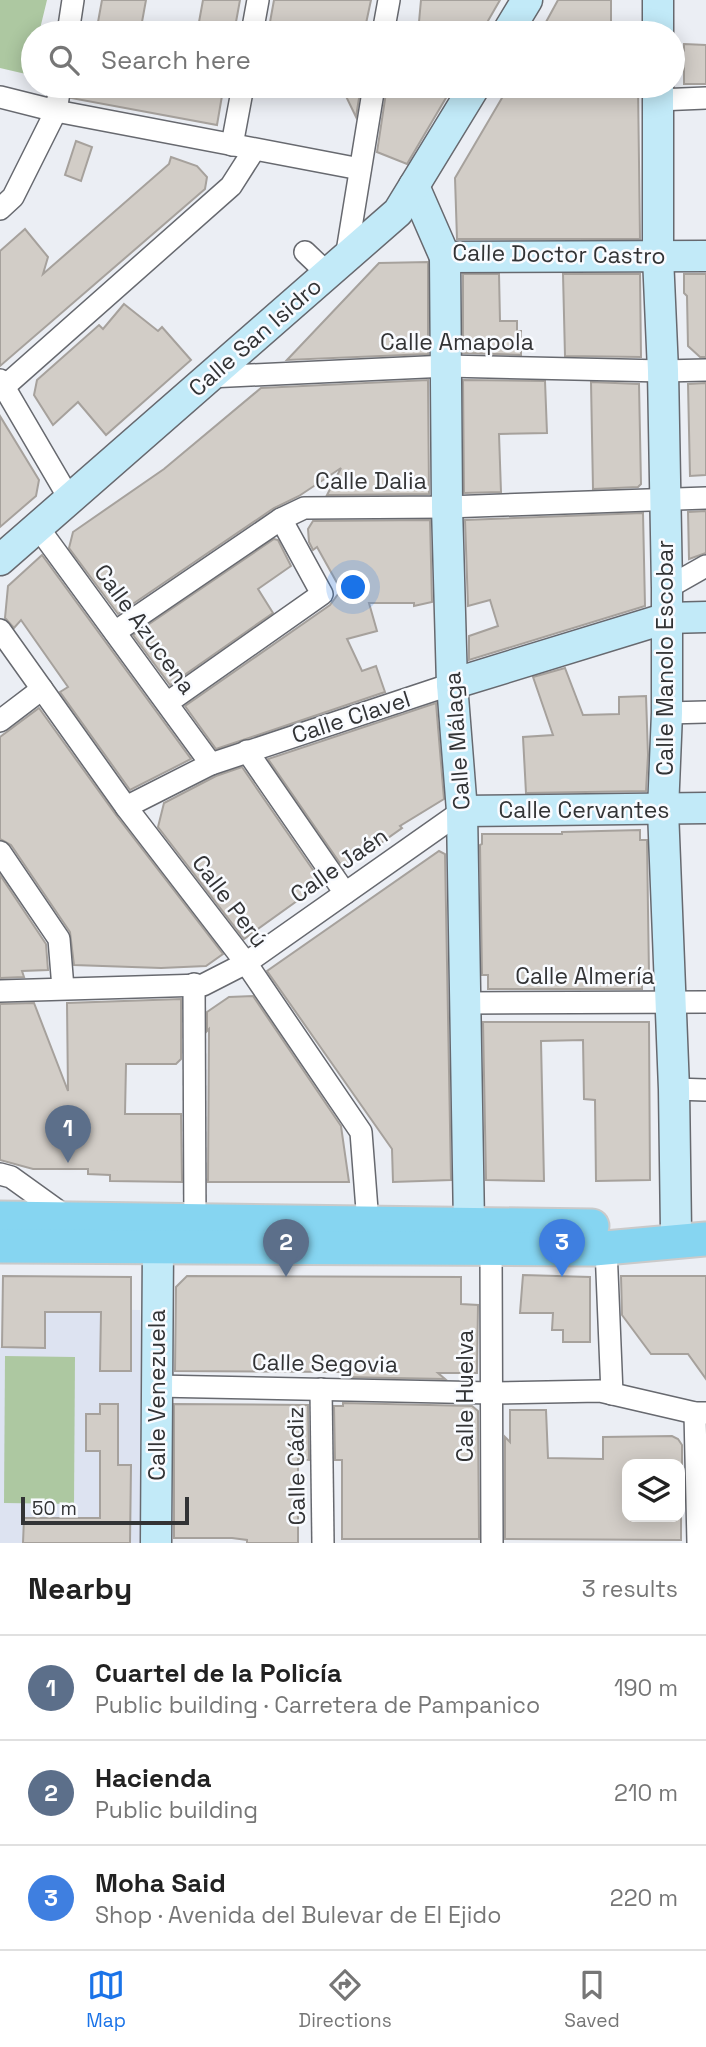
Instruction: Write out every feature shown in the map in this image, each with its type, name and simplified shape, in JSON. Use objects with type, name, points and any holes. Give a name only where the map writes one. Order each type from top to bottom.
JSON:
[{"type":"main road","points":[[0,1218],[70,1219],[195,1233],[491,1249],[606,1248],[696,1235]]},
{"type":"main road","points":[[0,1246],[158,1246],[195,1233],[368,1223],[619,1227],[696,1235]]},
{"type":"street","points":[[70,21],[73,0]]},
{"type":"street","points":[[254,21],[258,0]]},
{"type":"street","points":[[385,21],[389,0]]},
{"type":"street","points":[[514,21],[527,0]]},
{"type":"street","points":[[658,0],[658,21]]},
{"type":"street","points":[[685,96],[706,98]]},
{"type":"street","points":[[0,97],[55,111],[360,169]]},
{"type":"street","points":[[0,209],[13,197],[55,111],[58,98]]},
{"type":"street","points":[[232,145],[241,98]]},
{"type":"street","points":[[305,252],[337,266],[360,169],[372,98]]},
{"type":"street","name":"Calle San Isidro","points":[[0,560],[398,212],[468,98]]},
{"type":"street","name":"Calle Manolo Escobar","points":[[658,98],[658,257],[667,588],[667,713],[663,810],[669,1002],[674,1089],[696,1235]]},
{"type":"street","points":[[69,498],[2,383],[232,187],[254,150]]},
{"type":"street","name":"Calle Doctor Castro","points":[[414,186],[445,257],[706,256]]},
{"type":"street","name":"Calle Málaga","points":[[445,257],[447,507],[452,684],[462,811],[468,1224]]},
{"type":"street","name":"Calle Amapola","points":[[209,377],[447,366],[706,370]]},
{"type":"street","name":"Calle Dalia","points":[[115,632],[281,519],[304,508],[447,507],[706,499]]},
{"type":"street","points":[[167,703],[322,594],[281,519]]},
{"type":"street","name":"Calle Azucena","points":[[37,526],[211,764]]},
{"type":"street","points":[[667,588],[706,566]]},
{"type":"street","name":"Calle Clavel","points":[[126,807],[211,764],[247,751],[667,618],[706,617]]},
{"type":"street","name":"Calle Perú","points":[[0,630],[126,807],[246,963],[361,1132],[368,1223]]},
{"type":"street","points":[[0,720],[42,689]]},
{"type":"street","points":[[667,713],[706,712]]},
{"type":"street","points":[[247,751],[345,893]]},
{"type":"street","name":"Calle Cervantes","points":[[462,811],[706,808]]},
{"type":"street","name":"Calle Jaén","points":[[0,991],[203,985],[246,963],[462,811]]},
{"type":"street","points":[[0,852],[59,939],[62,988]]},
{"type":"street","points":[[194,984],[195,1233]]},
{"type":"street","name":"Calle Almería","points":[[464,1003],[706,1002]]},
{"type":"street","points":[[674,1089],[706,1090]]},
{"type":"street","points":[[0,1174],[11,1177],[70,1219]]},
{"type":"street","points":[[560,1249],[618,1237],[696,1235]]},
{"type":"street","name":"Calle Venezuela","points":[[156,1543],[158,1246]]},
{"type":"street","points":[[606,1248],[612,1394]]},
{"type":"street","name":"Calle Huelva","points":[[491,1249],[492,1543]]},
{"type":"street","name":"Calle Segovia","points":[[156,1386],[492,1393],[600,1391],[700,1413]]},
{"type":"street","name":"Calle Cádiz","points":[[321,1389],[323,1543]]},
{"type":"street","points":[[698,1543],[700,1413]]},
{"type":"shaded area","points":[[45,1309],[140,1310],[155,1543],[0,1543],[0,1347],[44,1347]]},
{"type":"green space","points":[[0,0],[47,0],[42,21],[21,21],[21,73],[0,68]]},
{"type":"green space","points":[[5,1356],[75,1357],[74,1504],[4,1503]]},
{"type":"building","points":[[102,0],[146,0],[142,21],[98,21]]},
{"type":"building","points":[[203,0],[240,0],[236,21],[199,21]]},
{"type":"building","points":[[274,0],[371,0],[367,21],[270,21]]},
{"type":"building","points":[[421,0],[500,0],[488,21],[419,21]]},
{"type":"building","points":[[558,0],[611,0],[611,21],[547,21]]},
{"type":"building","points":[[685,44],[706,45],[706,84],[685,84]]},
{"type":"building","points":[[71,98],[222,98],[217,125]]},
{"type":"building","points":[[347,98],[359,98],[356,117]]},
{"type":"building","points":[[385,98],[446,98],[407,164],[377,152]]},
{"type":"building","points":[[502,98],[638,98],[640,239],[457,239],[455,178]]},
{"type":"building","points":[[76,141],[92,147],[81,181],[65,175]]},
{"type":"building","points":[[171,157],[197,166],[207,177],[205,189],[0,366],[0,251],[25,229],[48,257],[43,274],[169,164]]},
{"type":"building","points":[[428,262],[428,354],[287,360],[379,263]]},
{"type":"building","points":[[463,274],[499,274],[500,321],[517,321],[517,331],[521,331],[521,355],[463,353]]},
{"type":"building","points":[[563,274],[640,274],[641,357],[565,356]]},
{"type":"building","points":[[684,274],[706,274],[706,357],[700,357],[688,346]]},
{"type":"building","points":[[124,304],[158,331],[162,327],[191,360],[106,435],[78,402],[53,425],[34,395],[37,380],[99,325],[103,329]]},
{"type":"building","points":[[428,380],[429,494],[327,495],[341,468],[299,496],[274,508],[118,614],[69,548],[73,532],[164,469],[261,388]]},
{"type":"building","points":[[463,380],[545,381],[547,433],[499,434],[501,492],[464,493]]},
{"type":"building","points":[[591,382],[639,384],[641,484],[638,487],[593,489]]},
{"type":"building","points":[[706,383],[706,475],[690,476],[688,384]]},
{"type":"building","points":[[0,416],[39,480],[36,496],[0,527]]},
{"type":"building","points":[[706,511],[706,553],[689,559],[688,512]]},
{"type":"building","points":[[643,513],[645,606],[469,660],[469,636],[498,626],[490,600],[468,606],[465,520]]},
{"type":"building","points":[[430,520],[432,602],[414,606],[414,603],[369,603],[377,631],[347,639],[362,671],[376,666],[385,692],[216,749],[185,706],[330,605],[341,590],[317,547],[313,550],[309,542],[308,529],[313,521]]},
{"type":"building","points":[[274,539],[278,540],[291,566],[258,589],[273,613],[170,685],[133,635]]},
{"type":"building","points":[[42,555],[191,759],[130,790],[60,692],[68,687],[21,620],[14,628],[5,618],[8,586]]},
{"type":"building","points":[[565,668],[583,715],[619,714],[619,697],[646,696],[646,791],[526,793],[523,737],[553,735],[533,677]]},
{"type":"building","points":[[436,703],[444,799],[400,826],[402,828],[344,869],[268,759]]},
{"type":"building","points":[[39,708],[116,815],[223,954],[206,966],[161,968],[74,965],[70,932],[11,845],[0,839],[0,737]]},
{"type":"building","points":[[242,767],[322,883],[244,939],[158,827],[164,803],[216,776]]},
{"type":"building","points":[[640,830],[640,840],[647,840],[649,975],[642,975],[642,989],[488,989],[488,975],[482,975],[482,834]]},
{"type":"building","points":[[439,851],[445,854],[451,1180],[393,1182],[392,1149],[267,971]]},
{"type":"building","points":[[0,875],[46,944],[48,970],[22,971],[24,977],[0,978]]},
{"type":"building","points":[[253,996],[341,1126],[349,1182],[208,1182],[207,1012],[229,997]]},
{"type":"building","points":[[181,999],[181,1059],[176,1064],[126,1064],[125,1114],[181,1114],[182,1182],[110,1181],[110,1175],[88,1174],[88,1169],[33,1169],[0,1160],[0,1004],[34,1003],[68,1091],[67,1003]]},
{"type":"building","points":[[483,1022],[649,1022],[650,1180],[596,1181],[595,1100],[584,1099],[583,1040],[541,1041],[544,1181],[486,1180]]},
{"type":"building","points":[[523,1275],[590,1277],[590,1342],[563,1342],[563,1330],[552,1330],[553,1313],[520,1313]]},
{"type":"building","points":[[3,1276],[131,1277],[131,1371],[100,1371],[101,1312],[45,1312],[45,1348],[2,1347]]},
{"type":"building","points":[[187,1276],[461,1277],[461,1304],[478,1305],[477,1373],[438,1373],[445,1379],[343,1377],[343,1372],[175,1371],[176,1287]]},
{"type":"building","points":[[621,1276],[706,1276],[706,1379],[688,1354],[651,1354],[622,1315]]},
{"type":"building","points":[[343,1403],[472,1406],[478,1411],[479,1539],[342,1539],[342,1460],[335,1460],[334,1406],[343,1406]]},
{"type":"building","points":[[100,1404],[118,1404],[118,1465],[131,1465],[130,1543],[23,1543],[24,1518],[100,1518],[100,1451],[86,1451],[86,1414],[100,1414]]},
{"type":"building","points":[[174,1404],[308,1405],[309,1460],[298,1459],[298,1543],[247,1543],[247,1540],[232,1538],[174,1538]]},
{"type":"building","points":[[510,1410],[546,1410],[548,1458],[603,1459],[603,1437],[672,1436],[678,1439],[682,1445],[682,1459],[622,1459],[622,1522],[681,1522],[681,1540],[505,1539],[505,1437],[510,1442]]},
{"type":"place","name":"Cuartel de la Policía","points":[[68,1163]]},
{"type":"place","name":"Hacienda","points":[[286,1277]]},
{"type":"place","name":"Moha Said","points":[[562,1277]]}]
